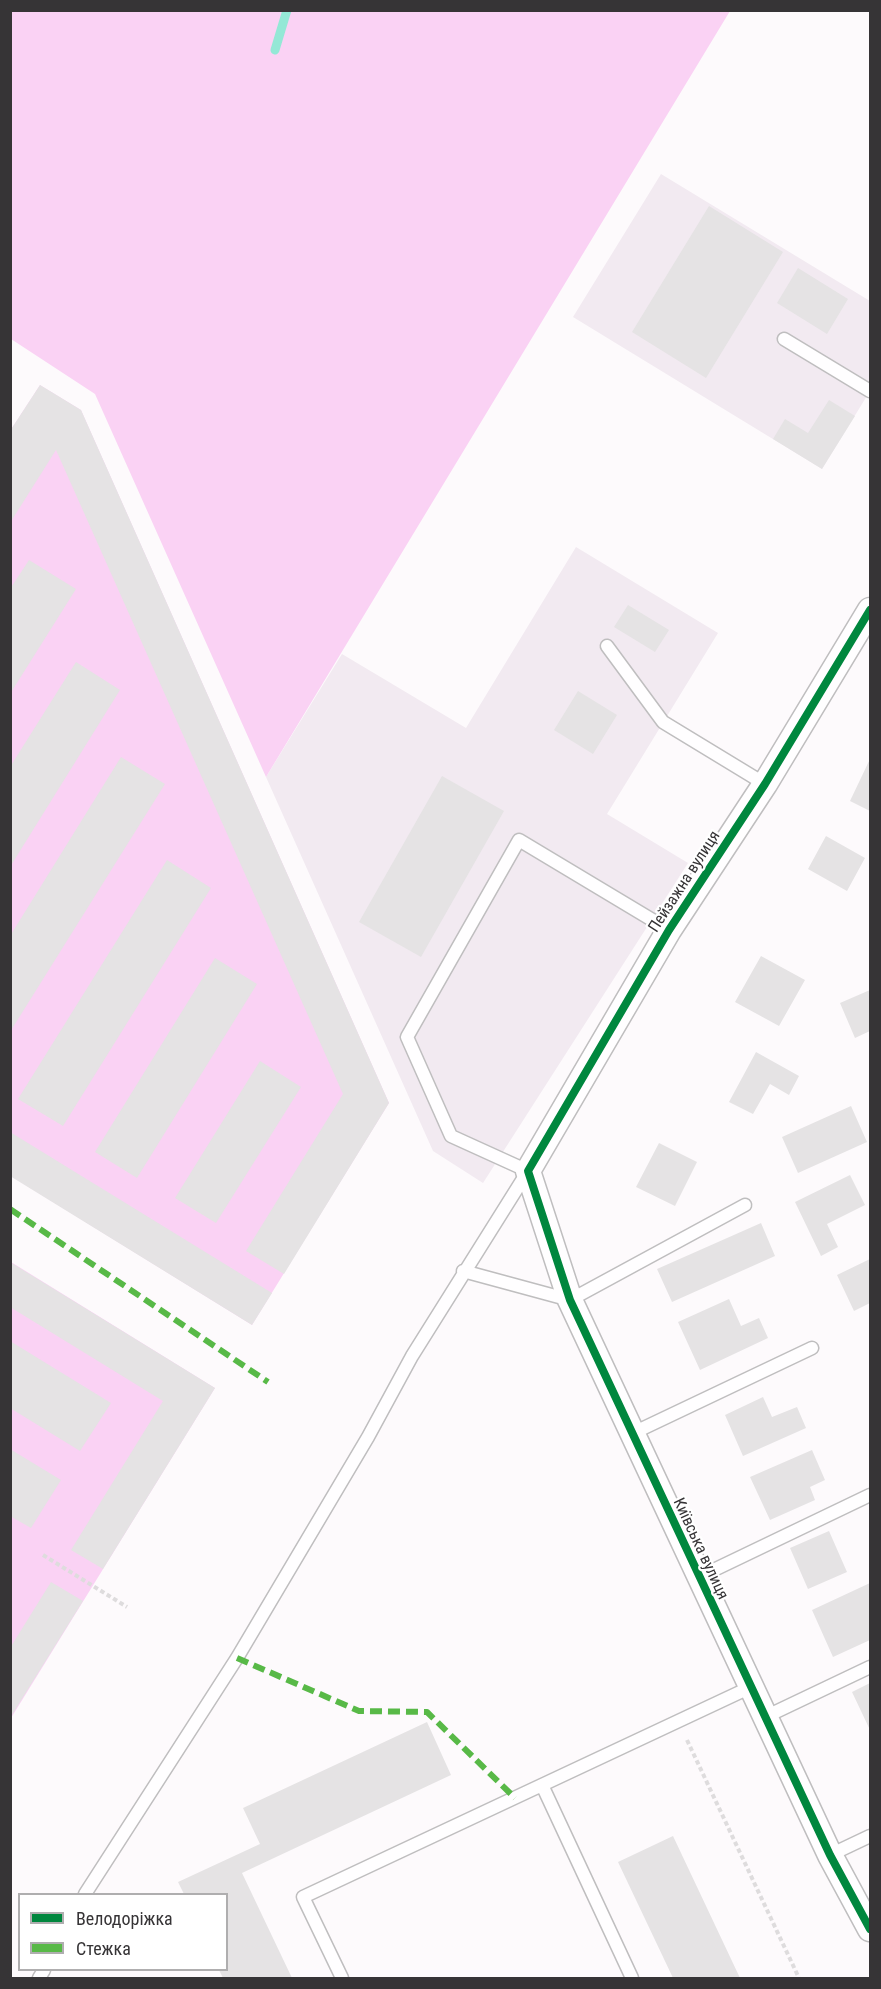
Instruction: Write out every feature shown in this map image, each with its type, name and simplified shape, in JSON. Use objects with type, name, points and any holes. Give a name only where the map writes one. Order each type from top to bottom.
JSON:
[{"type":"street","name":"Пейзажна вулиця","points":[[528,1171],[669,930],[765,784],[870,610]]},
{"type":"street","name":"Київська вулиця","points":[[528,1171],[570,1300],[697,1577],[830,1855],[870,1929]]},
{"type":"lane","points":[[784,339],[870,391]]},
{"type":"lane","points":[[607,646],[663,722],[765,784]]},
{"type":"lane","points":[[86,1893],[237,1658],[464,1271],[528,1171],[451,1136],[407,1037],[519,840],[669,930]]},
{"type":"lane","points":[[464,1271],[570,1300],[745,1205]]},
{"type":"lane","points":[[631,1434],[812,1348]]},
{"type":"lane","points":[[697,1577],[870,1495]]},
{"type":"lane","points":[[765,1717],[870,1667]]},
{"type":"lane","points":[[342,1978],[303,1897],[751,1687]]},
{"type":"lane","points":[[542,1785],[632,1978]]},
{"type":"lane","points":[[830,1855],[870,1836]]},
{"type":"path","points":[[43,1554],[127,1606]]},
{"type":"path","points":[[678,1720],[799,1978]]},
{"type":"shaded area","points":[[10,11],[730,11],[266,777],[95,394],[11,339]]},
{"type":"shaded area","points":[[661,174],[870,301],[870,391],[822,469],[573,317]]},
{"type":"shaded area","points":[[40,385],[81,410],[389,1103],[252,1325],[11,1176],[10,431]]},
{"type":"shaded area","points":[[576,547],[718,633],[607,814],[688,863],[483,1183],[433,1151],[266,777],[342,654],[466,728]]},
{"type":"shaded area","points":[[11,1262],[215,1388],[11,1718]]},
{"type":"building","points":[[709,206],[783,252],[706,378],[632,332]]},
{"type":"building","points":[[798,268],[848,299],[827,334],[777,303]]},
{"type":"building","points":[[40,385],[81,410],[389,1103],[284,1274],[246,1251],[343,1094],[56,450],[10,523],[10,431]]},
{"type":"building","points":[[829,400],[855,416],[822,469],[773,439],[785,419],[808,433]]},
{"type":"building","points":[[29,560],[76,589],[10,694],[10,589]]},
{"type":"building","points":[[628,605],[669,630],[655,652],[614,627]]},
{"type":"building","points":[[76,662],[120,690],[10,867],[10,767]]},
{"type":"building","points":[[578,691],[617,715],[593,754],[554,730]]},
{"type":"building","points":[[121,757],[165,784],[10,1032],[10,936]]},
{"type":"building","points":[[870,759],[870,811],[850,801]]},
{"type":"building","points":[[442,776],[504,811],[421,957],[359,922]]},
{"type":"building","points":[[826,836],[865,858],[847,891],[808,869]]},
{"type":"building","points":[[167,860],[211,888],[63,1126],[18,1099]]},
{"type":"building","points":[[761,956],[805,980],[779,1026],[735,1002]]},
{"type":"building","points":[[215,958],[257,984],[137,1178],[95,1152]]},
{"type":"building","points":[[870,990],[870,1031],[855,1038],[840,1003]]},
{"type":"building","points":[[756,1052],[799,1076],[789,1095],[770,1084],[753,1114],[729,1102]]},
{"type":"building","points":[[260,1061],[301,1087],[216,1223],[175,1198]]},
{"type":"building","points":[[851,1106],[867,1142],[798,1173],[782,1137]]},
{"type":"building","points":[[10,1132],[272,1293],[252,1325],[10,1176]]},
{"type":"building","points":[[659,1143],[697,1162],[675,1206],[636,1187]]},
{"type":"building","points":[[850,1175],[865,1205],[827,1224],[838,1247],[821,1256],[795,1202]]},
{"type":"building","points":[[761,1223],[775,1256],[672,1302],[657,1269]]},
{"type":"building","points":[[870,1259],[870,1303],[854,1311],[837,1275]]},
{"type":"building","points":[[10,1262],[215,1388],[103,1569],[71,1550],[163,1401],[10,1307]]},
{"type":"building","points":[[729,1299],[741,1326],[759,1318],[768,1338],[700,1370],[678,1322]]},
{"type":"building","points":[[10,1341],[111,1403],[80,1451],[10,1408]]},
{"type":"building","points":[[763,1397],[772,1417],[797,1407],[806,1428],[743,1456],[725,1415]]},
{"type":"building","points":[[10,1449],[61,1480],[31,1528],[10,1516]]},
{"type":"building","points":[[812,1450],[825,1480],[810,1487],[815,1500],[770,1520],[750,1477]]},
{"type":"building","points":[[829,1531],[847,1572],[808,1589],[790,1548]]},
{"type":"building","points":[[51,1582],[83,1601],[10,1718],[10,1648]]},
{"type":"building","points":[[870,1583],[870,1640],[833,1657],[812,1610]]},
{"type":"building","points":[[870,1683],[870,1730],[852,1692]]},
{"type":"building","points":[[427,1722],[451,1775],[242,1873],[292,1978],[223,1978],[220,1971],[228,1971],[228,1893],[184,1893],[178,1882],[260,1844],[243,1808]]},
{"type":"building","points":[[673,1836],[740,1978],[673,1978],[618,1862]]},
{"type":"waterway","points":[[275,50],[287,10]]},
{"type":"marked path","points":[[10,1209],[268,1382]]},
{"type":"marked path","points":[[237,1658],[359,1711],[427,1712],[515,1798]]},
{"type":"cycle path","points":[[870,610],[765,784],[669,930],[528,1171],[570,1300],[830,1855],[870,1929]]}]
